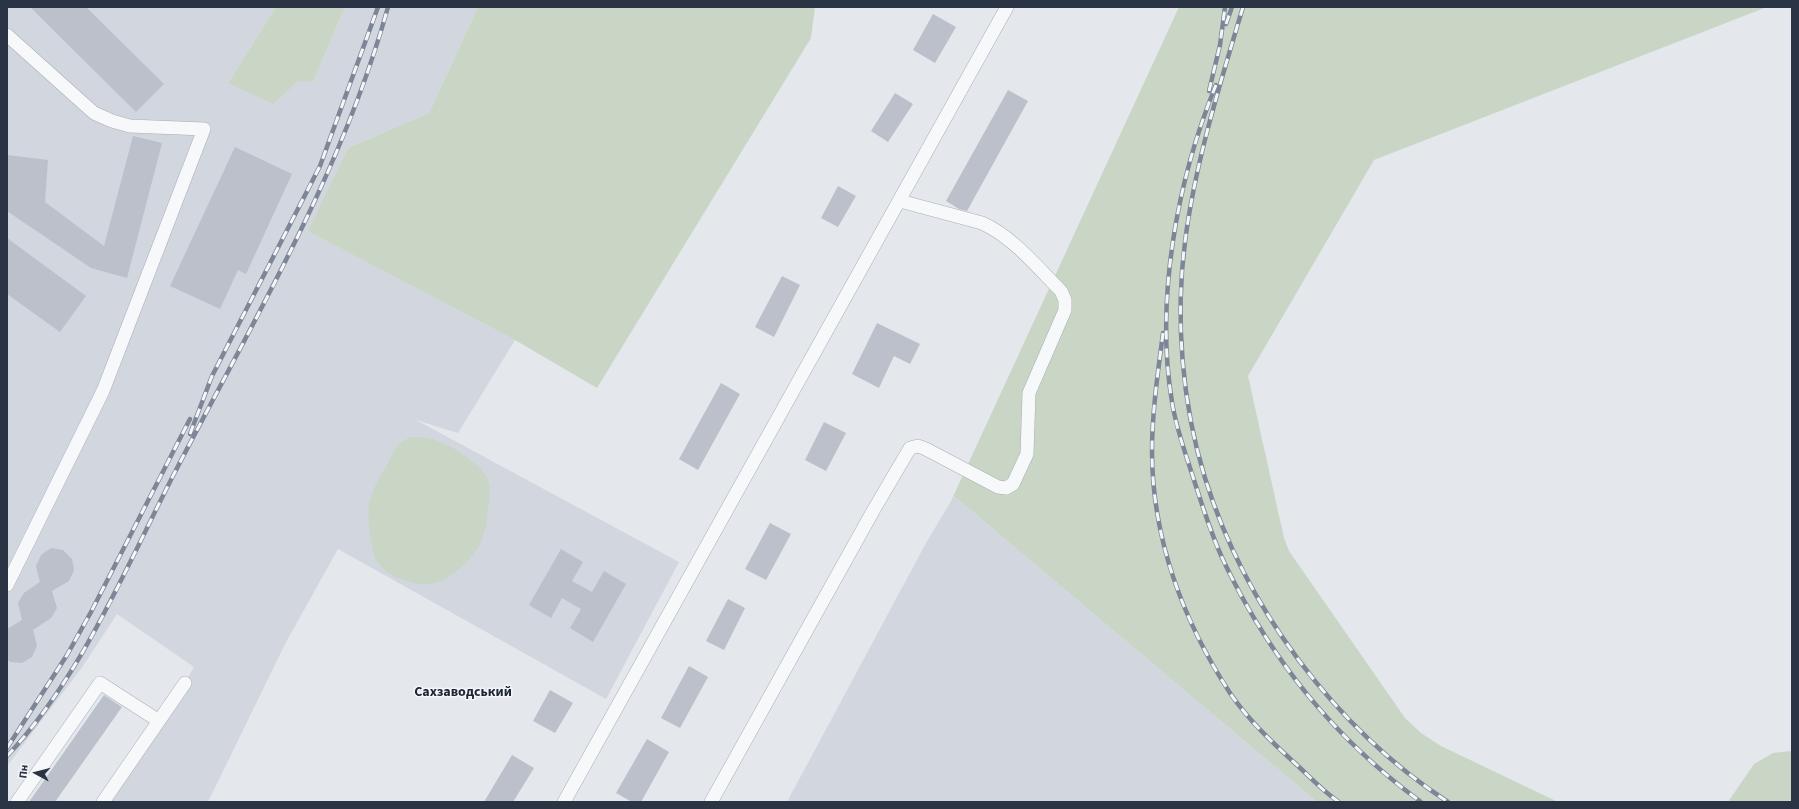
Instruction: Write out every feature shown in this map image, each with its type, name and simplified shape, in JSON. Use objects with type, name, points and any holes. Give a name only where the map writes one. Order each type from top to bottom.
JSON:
[{"type":"street","points":[[564,802],[1007,7]]},
{"type":"street","points":[[7,35],[94,113],[112,121],[130,126],[204,129],[103,391],[7,584]]},
{"type":"street","points":[[711,802],[873,511],[910,448],[918,446],[926,449],[998,487],[1006,488],[1013,484],[1027,454],[1029,393],[1065,310],[1065,300],[1061,291],[1006,237],[994,229],[982,224],[900,201]]},
{"type":"street","points":[[17,802],[100,683],[159,720]]},
{"type":"street","points":[[103,802],[185,683]]},
{"type":"shaded area","points":[[7,7],[276,7],[228,83],[298,80],[313,82],[345,7],[478,7],[429,113],[348,148],[309,231],[515,340],[458,433],[416,420],[679,562],[606,699],[338,549],[285,644],[208,802],[103,802],[185,683],[194,667],[117,614],[83,666],[7,766]]},
{"type":"shaded area","points":[[954,496],[1317,802],[787,802],[926,543]]},
{"type":"green space","points":[[276,7],[345,7],[313,82],[298,81],[273,104],[228,83]]},
{"type":"green space","points":[[478,7],[815,7],[811,38],[597,388],[515,340],[308,231],[348,148],[429,113]]},
{"type":"green space","points":[[1179,7],[1767,7],[1374,160],[1248,376],[1284,538],[1289,551],[1405,718],[1421,733],[1441,746],[1558,802],[1317,802],[954,496],[951,501]]},
{"type":"green space","points":[[411,437],[433,439],[460,452],[482,470],[488,480],[490,488],[485,528],[483,538],[479,546],[457,571],[447,578],[434,583],[426,584],[408,582],[392,575],[380,565],[376,559],[371,540],[368,517],[370,500],[376,484],[396,447]]},
{"type":"green space","points":[[1792,751],[1792,802],[1728,802],[1754,764],[1773,753]]},
{"type":"building","points":[[30,7],[86,7],[164,84],[136,112]]},
{"type":"building","points":[[933,14],[956,27],[935,63],[913,50]]},
{"type":"building","points":[[1008,90],[1028,101],[967,211],[959,209],[946,201]]},
{"type":"building","points":[[895,93],[913,104],[888,142],[871,131]]},
{"type":"building","points":[[133,136],[162,143],[127,278],[91,268],[7,211],[7,155],[48,160],[45,202],[104,246]]},
{"type":"building","points":[[235,147],[292,174],[246,274],[238,270],[220,309],[170,286]]},
{"type":"building","points":[[838,186],[856,196],[838,227],[821,218]]},
{"type":"building","points":[[7,238],[86,296],[60,332],[7,294]]},
{"type":"building","points":[[782,276],[800,285],[774,337],[755,327]]},
{"type":"building","points":[[877,323],[920,344],[910,364],[894,356],[879,388],[852,374]]},
{"type":"building","points":[[721,383],[740,394],[698,470],[679,459]]},
{"type":"building","points":[[824,422],[846,433],[826,471],[805,460]]},
{"type":"building","points":[[770,523],[791,534],[766,580],[745,569]]},
{"type":"building","points":[[51,548],[63,550],[72,559],[74,570],[69,581],[52,591],[57,608],[51,618],[33,630],[37,646],[32,657],[22,663],[10,662],[7,659],[7,629],[22,620],[18,603],[24,593],[40,582],[36,566],[41,555]]},
{"type":"building","points":[[561,549],[583,562],[572,581],[592,592],[604,571],[626,584],[593,642],[570,628],[581,609],[562,598],[551,618],[529,605]]},
{"type":"building","points":[[728,599],[745,608],[724,650],[706,641]]},
{"type":"building","points":[[689,666],[708,677],[680,728],[661,718]]},
{"type":"building","points":[[550,690],[573,703],[555,733],[533,721]]},
{"type":"building","points":[[104,695],[122,707],[55,802],[29,802]]},
{"type":"building","points":[[647,739],[669,752],[641,802],[632,802],[616,793]]},
{"type":"building","points":[[512,755],[534,768],[513,802],[484,802]]},
{"type":"railway","points":[[190,434],[212,376],[320,166],[378,7]]},
{"type":"railway","points":[[7,756],[58,692],[80,657],[120,583],[175,472],[294,245],[346,128],[369,68],[388,7]]},
{"type":"railway","points":[[1209,91],[1220,45],[1225,7]]},
{"type":"railway","points":[[1226,24],[1232,7]]},
{"type":"railway","points":[[1243,7],[1209,124],[1189,212],[1185,242],[1182,271],[1181,331],[1186,391],[1197,450],[1222,526],[1244,573],[1270,618],[1299,661],[1332,701],[1368,738],[1407,772],[1448,802]]},
{"type":"railway","points":[[1216,85],[1190,160],[1180,200],[1168,282],[1166,323],[1167,363],[1172,402],[1179,432],[1204,512],[1216,543],[1243,599],[1263,633],[1308,695],[1333,724],[1360,751],[1421,802]]},
{"type":"railway","points":[[1163,333],[1153,422],[1153,483],[1164,547],[1173,578],[1198,637],[1213,665],[1237,703],[1271,740],[1339,802]]},
{"type":"railway","points":[[7,748],[67,655],[91,612],[190,419]]},
{"type":"district","name":"Сахзаводський","points":[[463,693]]}]
